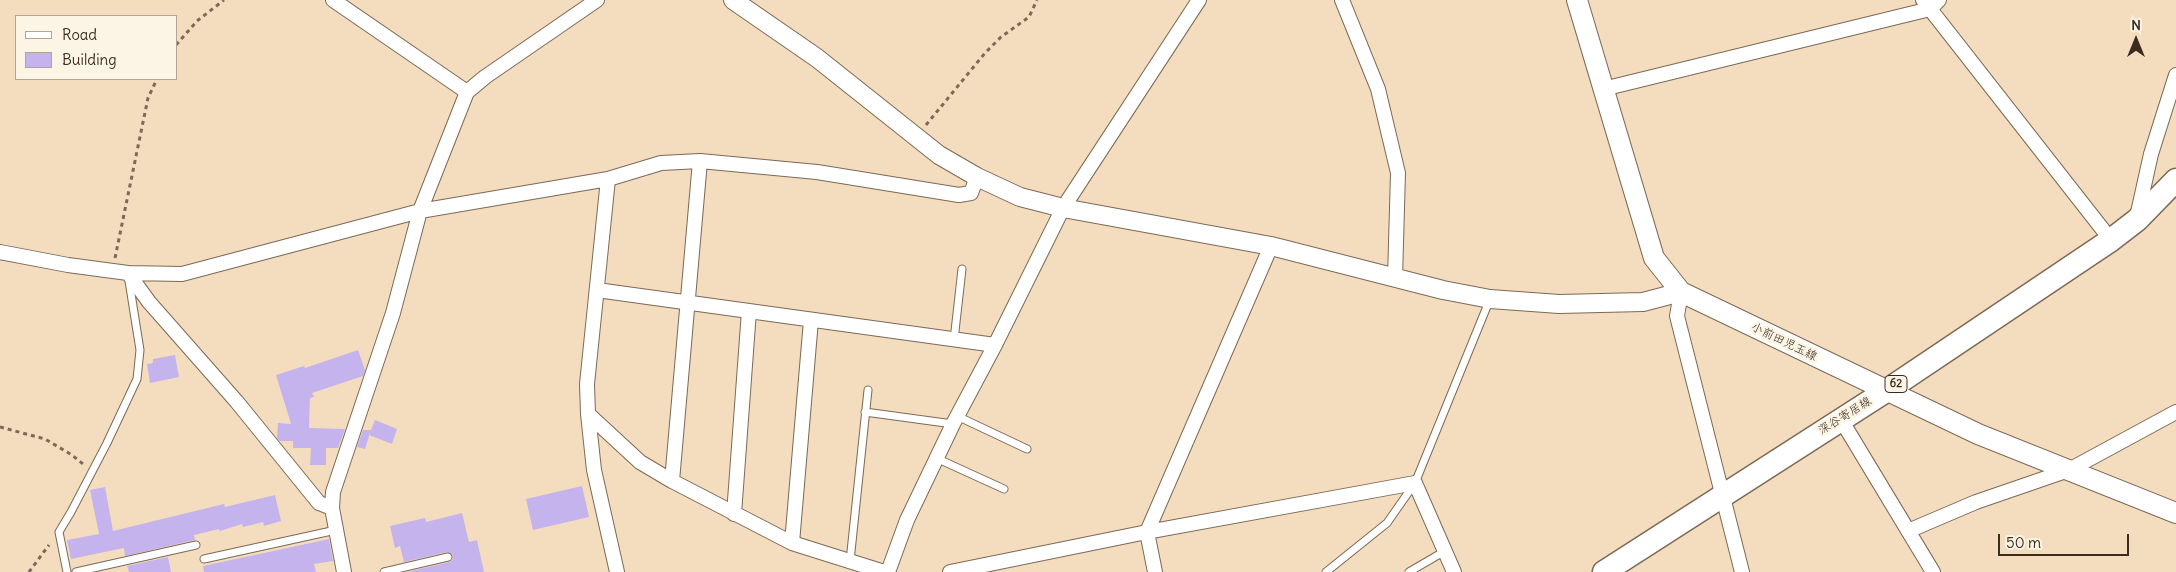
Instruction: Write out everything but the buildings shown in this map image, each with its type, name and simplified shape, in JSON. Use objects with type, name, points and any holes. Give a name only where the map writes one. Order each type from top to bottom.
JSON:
[{"type":"main road","name":"小前田児玉線","points":[[1576,0],[1654,258],[1681,292],[1978,434],[2176,513]]},
{"type":"main road","name":"深谷寄居線","points":[[1604,572],[1840,418],[1886,391],[2111,240],[2137,220],[2176,180]]},
{"type":"street","points":[[333,0],[467,92]]},
{"type":"street","points":[[344,572],[332,508],[333,492],[394,314],[420,211],[467,92],[597,0]]},
{"type":"street","points":[[733,0],[817,58],[939,155],[977,177],[1020,197],[1063,208],[1271,246],[1443,290],[1490,299],[1559,304],[1644,302],[1681,292],[1677,316],[1742,572]]},
{"type":"street","points":[[588,414],[640,462],[734,514],[792,543],[886,572],[907,520],[936,458],[995,346],[1063,208],[1199,0]]},
{"type":"street","points":[[1342,0],[1378,89],[1398,173],[1395,278]]},
{"type":"street","points":[[1603,89],[1931,3],[2111,240]]},
{"type":"street","points":[[2137,220],[2152,154],[2176,75]]},
{"type":"street","points":[[0,252],[68,265],[128,273],[182,274],[420,211],[608,178],[662,163],[700,161],[817,172],[958,195],[970,193],[977,177]]},
{"type":"street","points":[[672,481],[700,161]]},
{"type":"street","points":[[608,178],[587,384],[594,470],[617,572]]},
{"type":"street","points":[[1155,572],[1147,532],[1271,246]]},
{"type":"street","points":[[128,273],[150,302],[237,402],[319,503],[332,508]]},
{"type":"street","points":[[597,290],[995,346]]},
{"type":"street","points":[[734,514],[748,312]]},
{"type":"street","points":[[792,543],[811,320]]},
{"type":"street","points":[[1908,531],[1976,502],[2069,470],[2176,412]]},
{"type":"street","points":[[1840,418],[1933,572]]},
{"type":"street","points":[[950,572],[1147,532],[1415,483],[1454,572]]},
{"type":"lane","points":[[954,340],[962,269]]},
{"type":"lane","points":[[67,572],[59,532],[107,443],[137,379],[140,350],[128,273]]},
{"type":"lane","points":[[1326,572],[1388,523],[1415,483],[1490,299]]},
{"type":"lane","points":[[850,561],[868,390]]},
{"type":"lane","points":[[865,412],[955,420],[1027,449]]},
{"type":"lane","points":[[936,458],[1004,489]]},
{"type":"lane","points":[[204,559],[336,530]]},
{"type":"lane","points":[[76,572],[196,545]]},
{"type":"lane","points":[[1409,572],[1445,551]]},
{"type":"lane","points":[[384,572],[448,557]]},
{"type":"path","points":[[178,43],[197,21],[224,0]]},
{"type":"path","points":[[916,137],[985,53],[1000,37],[1029,16],[1037,0]]},
{"type":"path","points":[[112,270],[148,98],[157,80]]},
{"type":"path","points":[[0,427],[45,440],[72,455],[91,471]]},
{"type":"path","points":[[29,572],[59,532]]}]
